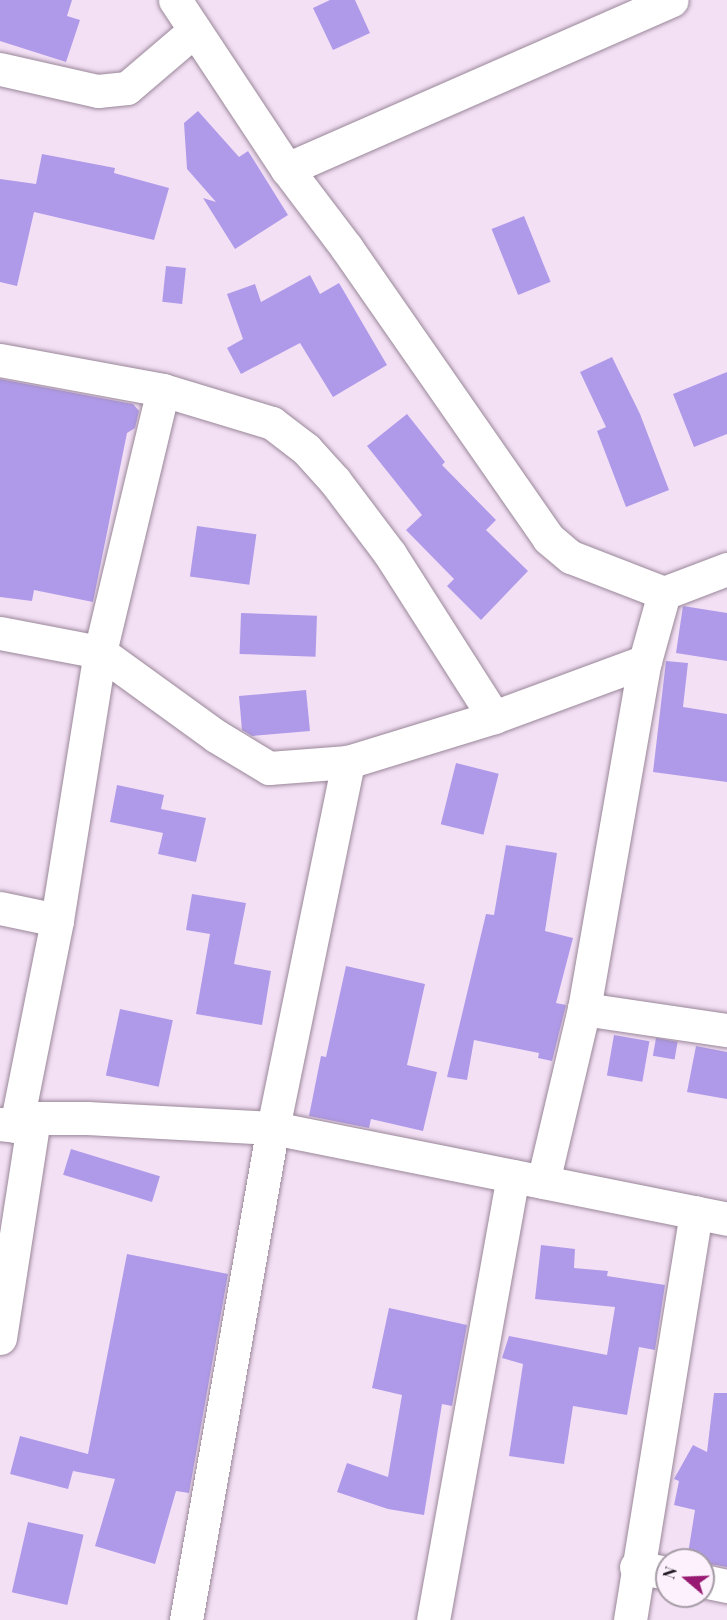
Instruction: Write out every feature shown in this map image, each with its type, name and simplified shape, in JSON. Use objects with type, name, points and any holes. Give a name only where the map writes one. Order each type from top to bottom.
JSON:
[{"type":"street","points":[[175,0],[287,169],[346,247],[548,538],[571,557],[664,593],[727,569]]},
{"type":"street","points":[[287,169],[672,0]]},
{"type":"street","points":[[0,69],[98,91],[127,88],[195,30]]},
{"type":"street","points":[[0,360],[163,390],[272,423],[306,449],[390,554],[494,717]]},
{"type":"street","points":[[0,1338],[17,1123],[57,920],[100,652],[163,390]]},
{"type":"street","points":[[432,1620],[528,1179],[584,1009],[645,661],[664,593]]},
{"type":"street","points":[[0,633],[100,652],[216,736],[269,768],[348,762],[494,717],[645,661]]},
{"type":"street","points":[[186,1620],[273,1128],[348,762]]},
{"type":"street","points":[[0,908],[57,920]]},
{"type":"street","points":[[584,1009],[727,1030]]},
{"type":"street","points":[[17,1123],[273,1128],[727,1219]]},
{"type":"street","points":[[626,1618],[696,1212]]},
{"type":"street","points":[[636,1567],[655,1571]]},
{"type":"building","points":[[0,0],[72,0],[67,16],[80,20],[66,62],[0,41]]},
{"type":"building","points":[[330,0],[355,0],[370,33],[333,50],[313,8]]},
{"type":"building","points":[[198,111],[239,157],[248,151],[288,215],[235,249],[203,198],[216,202],[187,169],[184,123]]},
{"type":"building","points":[[42,154],[115,168],[114,173],[169,188],[154,240],[34,212],[17,286],[0,282],[0,179],[36,184]]},
{"type":"building","points":[[524,216],[551,282],[518,295],[492,229]]},
{"type":"building","points":[[166,266],[186,268],[182,304],[162,302]]},
{"type":"building","points":[[310,275],[320,294],[339,283],[387,365],[333,397],[300,343],[241,374],[227,348],[243,339],[227,294],[255,284],[261,302]]},
{"type":"building","points":[[612,357],[640,414],[669,490],[626,507],[597,431],[606,427],[580,372]]},
{"type":"building","points":[[727,372],[727,434],[694,447],[673,394]]},
{"type":"building","points":[[0,379],[133,404],[139,411],[135,428],[127,433],[93,602],[34,590],[32,601],[0,597]]},
{"type":"building","points":[[407,414],[445,462],[442,465],[496,520],[486,530],[528,571],[481,620],[447,586],[454,579],[406,530],[422,515],[367,446]]},
{"type":"building","points":[[197,526],[256,534],[249,585],[190,577]]},
{"type":"building","points":[[683,606],[727,613],[727,661],[676,653]]},
{"type":"building","points":[[241,613],[317,616],[316,657],[240,654]]},
{"type":"building","points":[[666,661],[688,663],[683,707],[727,714],[727,782],[653,772]]},
{"type":"building","points":[[306,690],[310,731],[252,736],[242,730],[239,696]]},
{"type":"building","points":[[456,763],[499,774],[483,835],[441,824]]},
{"type":"building","points":[[117,785],[164,795],[161,809],[206,818],[196,862],[158,854],[163,833],[110,822]]},
{"type":"building","points":[[506,845],[557,853],[545,931],[573,938],[556,1003],[566,1005],[552,1061],[538,1058],[539,1053],[474,1040],[467,1080],[447,1077],[486,914],[494,915]]},
{"type":"building","points":[[192,894],[246,903],[234,964],[271,971],[262,1025],[196,1014],[210,934],[186,930]]},
{"type":"building","points":[[346,966],[425,984],[407,1065],[437,1072],[423,1131],[371,1119],[369,1128],[309,1116],[321,1056],[326,1057]]},
{"type":"building","points":[[120,1009],[173,1020],[159,1087],[106,1076]]},
{"type":"building","points":[[614,1035],[649,1041],[642,1082],[607,1075]]},
{"type":"building","points":[[656,1038],[678,1042],[675,1060],[653,1056]]},
{"type":"building","points":[[696,1046],[727,1052],[727,1099],[687,1092]]},
{"type":"building","points":[[71,1149],[160,1176],[152,1202],[63,1175]]},
{"type":"building","points":[[541,1245],[575,1249],[574,1268],[608,1271],[607,1276],[665,1285],[655,1350],[639,1347],[627,1415],[573,1406],[564,1464],[509,1456],[523,1364],[502,1358],[509,1336],[607,1355],[615,1307],[535,1299]]},
{"type":"building","points":[[127,1254],[228,1274],[189,1493],[176,1491],[155,1564],[95,1546],[115,1479],[73,1471],[68,1489],[10,1474],[20,1436],[88,1454]]},
{"type":"building","points":[[389,1308],[467,1325],[452,1406],[442,1404],[424,1515],[388,1509],[337,1492],[347,1463],[388,1477],[402,1395],[372,1388]]},
{"type":"building","points":[[714,1393],[727,1393],[727,1567],[715,1565],[715,1548],[689,1548],[695,1510],[674,1505],[679,1481],[674,1479],[693,1445],[707,1452]]},
{"type":"building","points":[[28,1522],[84,1535],[67,1605],[12,1592]]}]
